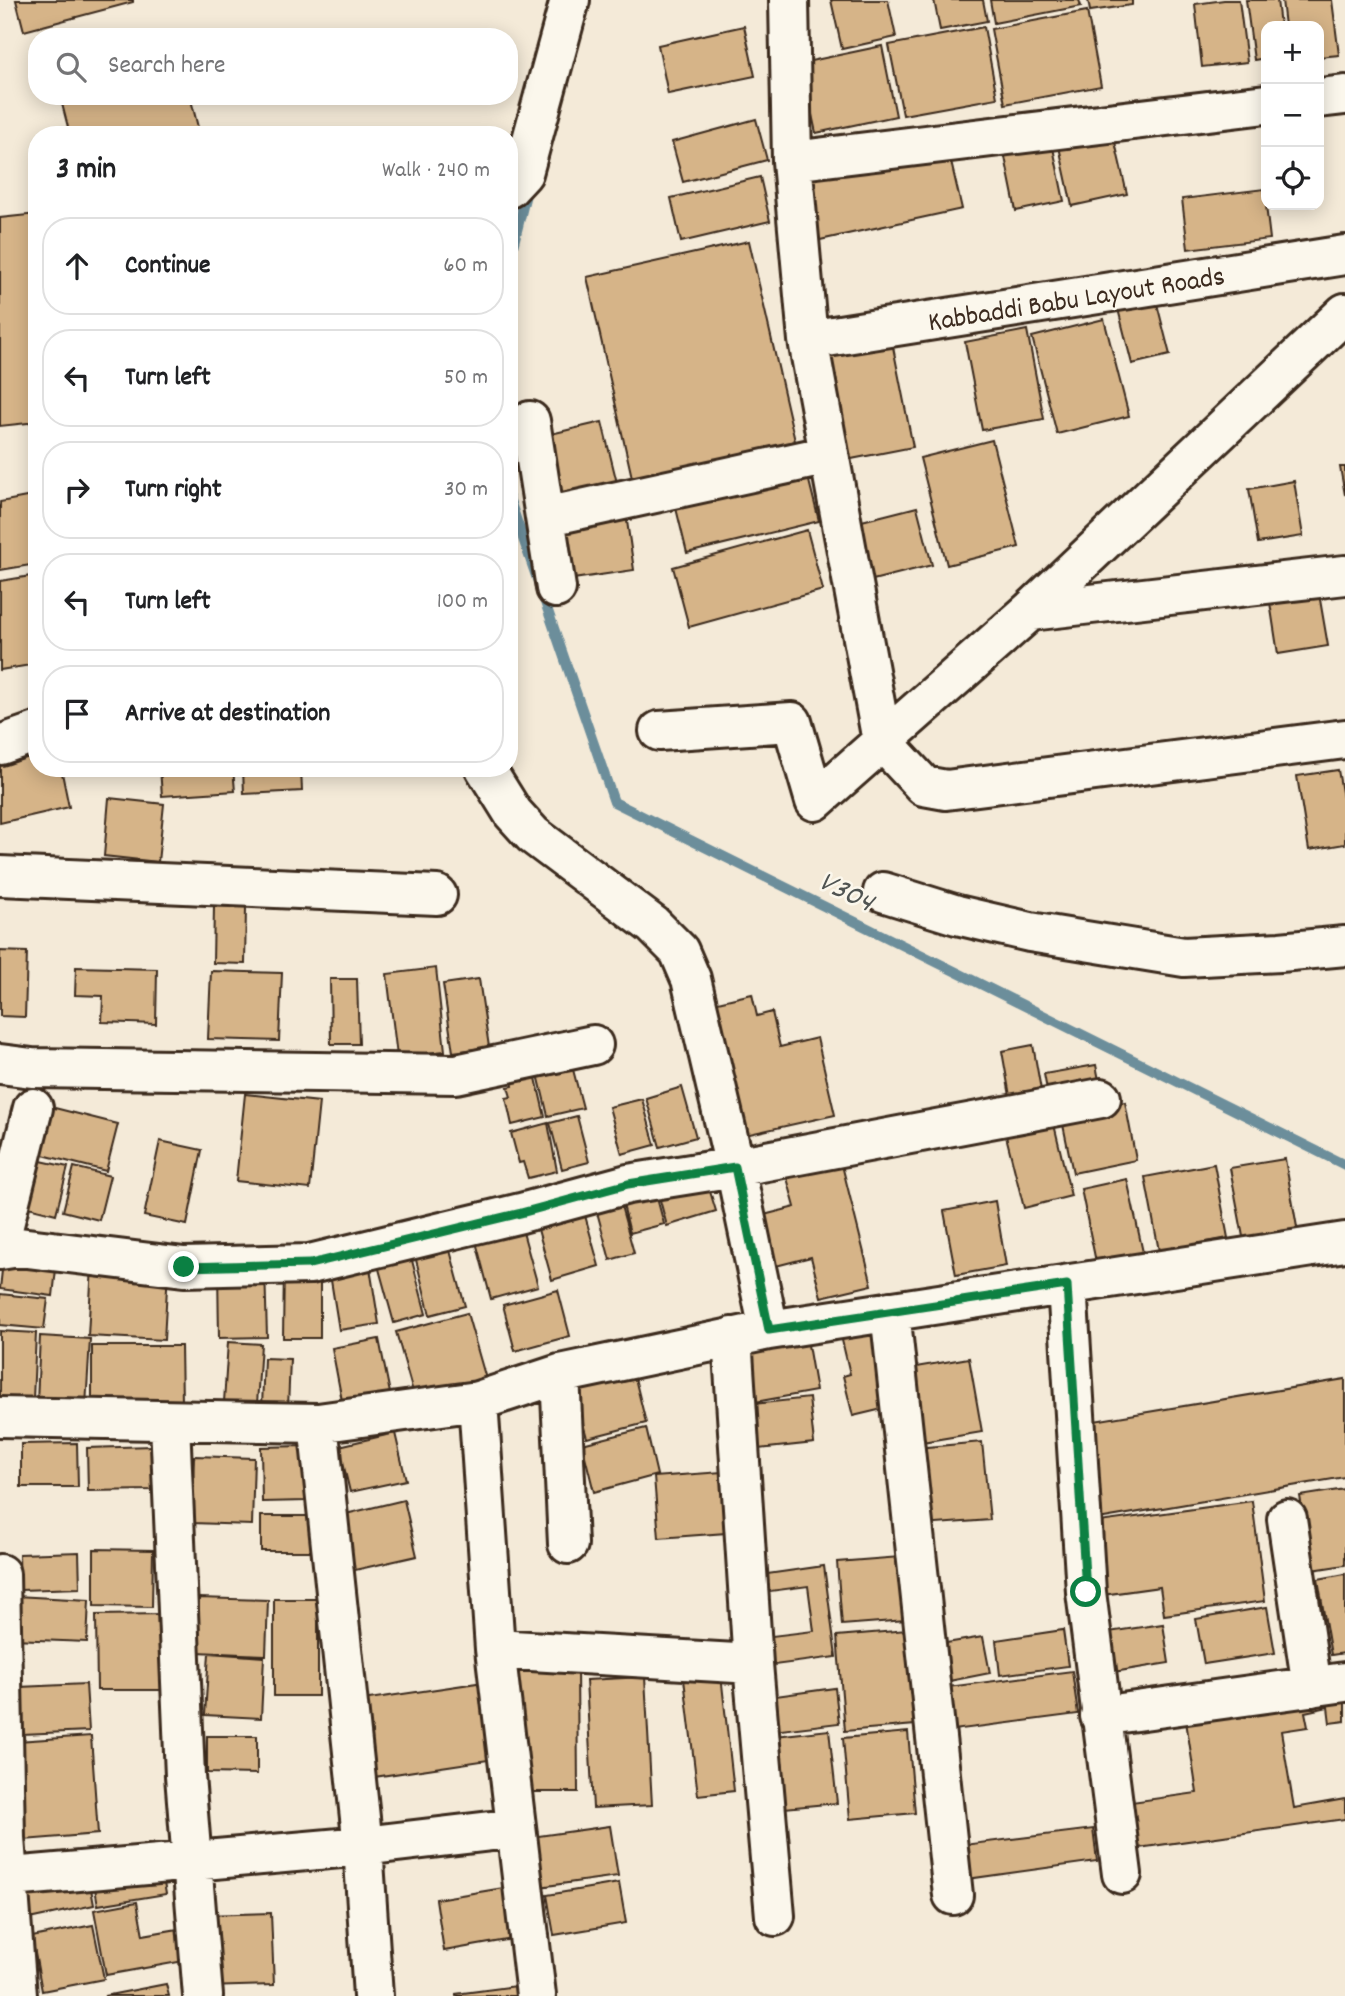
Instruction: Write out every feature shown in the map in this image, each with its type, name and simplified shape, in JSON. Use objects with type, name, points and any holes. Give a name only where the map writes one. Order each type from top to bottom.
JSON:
[{"type":"street","points":[[518,178],[523,173],[570,0]]},
{"type":"street","points":[[789,0],[792,161],[808,340],[882,741],[924,786],[946,790],[1345,739]]},
{"type":"street","points":[[1324,97],[1345,95]]},
{"type":"street","points":[[792,161],[1261,105]]},
{"type":"street","name":"Kabbaddi Babu Layout Roads","points":[[808,340],[1345,255]]},
{"type":"street","points":[[659,731],[792,722],[815,801],[1030,611],[1345,313]]},
{"type":"street","points":[[530,421],[556,588]]},
{"type":"street","points":[[545,517],[829,455]]},
{"type":"street","points":[[1030,611],[1345,575]]},
{"type":"street","points":[[0,745],[28,735]]},
{"type":"street","points":[[491,777],[513,813],[533,835],[653,925],[679,951],[691,979],[735,1167],[769,1330]]},
{"type":"street","points":[[0,876],[437,895]]},
{"type":"street","points":[[883,892],[957,915],[1030,932],[1184,957],[1345,946]]},
{"type":"street","points":[[0,1064],[32,1068],[456,1074],[593,1045]]},
{"type":"street","points":[[0,1250],[19,1247],[184,1267],[310,1264],[628,1184],[735,1167],[1101,1098]]},
{"type":"street","points":[[0,1241],[33,1108]]},
{"type":"street","points":[[0,1418],[318,1423],[478,1401],[560,1374],[769,1330],[1345,1242]]},
{"type":"street","points":[[1067,1285],[1086,1592],[1122,1874]]},
{"type":"street","points":[[890,1311],[953,1895]]},
{"type":"street","points":[[732,1337],[753,1664],[775,1916]]},
{"type":"street","points":[[560,1374],[568,1544]]},
{"type":"street","points":[[478,1401],[495,1649],[536,1996]]},
{"type":"street","points":[[170,1422],[185,1776],[202,1996]]},
{"type":"street","points":[[318,1423],[363,1846],[373,1996]]},
{"type":"street","points":[[1100,1716],[1329,1684],[1287,1520]]},
{"type":"street","points":[[0,1574],[4,1878],[17,1996]]},
{"type":"street","points":[[495,1649],[753,1664]]},
{"type":"street","points":[[4,1878],[363,1846],[516,1828]]},
{"type":"building","points":[[16,0],[133,0],[133,2],[24,31]]},
{"type":"building","points":[[831,0],[888,0],[896,37],[842,49]]},
{"type":"building","points":[[934,0],[983,0],[987,21],[940,30]]},
{"type":"building","points":[[990,0],[1079,0],[1081,6],[994,23]]},
{"type":"building","points":[[1088,0],[1132,0],[1132,5],[1090,11]]},
{"type":"building","points":[[1239,0],[1247,62],[1202,67],[1195,4]]},
{"type":"building","points":[[1246,0],[1277,0],[1279,21],[1261,21],[1261,59],[1254,60]]},
{"type":"building","points":[[1282,0],[1332,0],[1339,55],[1324,56],[1324,21],[1284,21]]},
{"type":"building","points":[[1087,11],[1101,86],[1005,104],[991,29]]},
{"type":"building","points":[[744,26],[755,76],[668,94],[658,45]]},
{"type":"building","points":[[984,27],[997,98],[903,115],[889,45]]},
{"type":"building","points":[[882,46],[896,116],[816,133],[801,63]]},
{"type":"building","points":[[62,105],[192,105],[198,126],[68,126]]},
{"type":"building","points":[[756,119],[767,160],[683,182],[672,142]]},
{"type":"building","points":[[1112,129],[1127,194],[1072,206],[1058,142]]},
{"type":"building","points":[[1051,138],[1064,201],[1016,211],[1003,147]]},
{"type":"building","points":[[948,149],[962,209],[820,240],[807,180]]},
{"type":"building","points":[[760,177],[770,221],[681,242],[671,198]]},
{"type":"building","points":[[1261,189],[1261,210],[1267,210],[1270,239],[1188,249],[1182,199]]},
{"type":"building","points":[[28,215],[28,423],[0,426],[0,218]]},
{"type":"building","points":[[749,241],[798,454],[635,491],[587,277]]},
{"type":"building","points":[[1156,300],[1170,355],[1132,364],[1118,309]]},
{"type":"building","points":[[1104,319],[1129,416],[1057,434],[1032,337]]},
{"type":"building","points":[[1027,330],[1044,419],[982,430],[965,342]]},
{"type":"building","points":[[892,342],[913,447],[841,461],[820,356]]},
{"type":"building","points":[[602,422],[618,487],[554,502],[538,437]]},
{"type":"building","points":[[992,440],[1019,547],[947,565],[920,458]]},
{"type":"building","points":[[1340,467],[1345,467],[1345,495]]},
{"type":"building","points":[[807,473],[819,521],[687,553],[675,504]]},
{"type":"building","points":[[1294,481],[1303,536],[1258,543],[1249,489]]},
{"type":"building","points":[[28,497],[28,565],[0,570],[0,502]]},
{"type":"building","points":[[917,507],[932,565],[861,583],[846,525]]},
{"type":"building","points":[[626,514],[634,570],[573,579],[565,523]]},
{"type":"building","points":[[807,530],[823,590],[689,627],[673,567]]},
{"type":"building","points":[[28,576],[28,665],[0,670],[0,581]]},
{"type":"building","points":[[1318,588],[1328,646],[1278,654],[1269,596]]},
{"type":"building","points":[[28,750],[28,777],[63,777],[69,807],[0,823],[0,757]]},
{"type":"building","points":[[1338,770],[1345,809],[1345,844],[1309,850],[1297,776]]},
{"type":"building","points":[[161,777],[234,777],[235,791],[162,796]]},
{"type":"building","points":[[243,777],[301,777],[302,791],[244,794]]},
{"type":"building","points":[[109,798],[164,804],[158,862],[104,856]]},
{"type":"building","points":[[214,906],[246,907],[245,964],[213,963]]},
{"type":"building","points":[[0,951],[27,952],[25,1017],[0,1016]]},
{"type":"building","points":[[76,967],[157,969],[156,1024],[102,1022],[103,996],[75,995]]},
{"type":"building","points":[[436,968],[445,1051],[397,1056],[387,974]]},
{"type":"building","points":[[211,971],[282,973],[279,1041],[208,1039]]},
{"type":"building","points":[[330,979],[357,979],[359,1044],[331,1044]]},
{"type":"building","points":[[479,979],[489,1047],[453,1052],[443,984]]},
{"type":"building","points":[[752,994],[757,1016],[772,1012],[780,1047],[817,1038],[835,1115],[736,1137],[705,1005]]},
{"type":"building","points":[[1033,1045],[1041,1090],[1010,1096],[1002,1051]]},
{"type":"building","points":[[570,1058],[583,1108],[548,1116],[536,1066]]},
{"type":"building","points":[[533,1065],[545,1117],[512,1125],[506,1098],[511,1097],[508,1087],[513,1086],[510,1071]]},
{"type":"building","points":[[1096,1065],[1099,1080],[1047,1090],[1044,1074]]},
{"type":"building","points":[[682,1087],[696,1137],[660,1147],[646,1098]]},
{"type":"building","points":[[245,1094],[319,1102],[310,1189],[236,1181]]},
{"type":"building","points":[[642,1099],[655,1145],[622,1154],[609,1107]]},
{"type":"building","points":[[1125,1102],[1136,1160],[1073,1173],[1061,1115]]},
{"type":"building","points":[[35,1103],[118,1124],[106,1171],[23,1150]]},
{"type":"building","points":[[577,1116],[589,1162],[562,1169],[550,1123]]},
{"type":"building","points":[[1052,1116],[1071,1196],[1024,1208],[1004,1128]]},
{"type":"building","points":[[548,1123],[557,1171],[528,1178],[523,1162],[519,1163],[511,1133]]},
{"type":"building","points":[[160,1141],[202,1150],[187,1225],[144,1216]]},
{"type":"building","points":[[839,1153],[872,1285],[821,1297],[811,1257],[768,1268],[756,1217],[795,1207],[784,1167]]},
{"type":"building","points":[[23,1157],[68,1167],[56,1214],[13,1203]]},
{"type":"building","points":[[1285,1159],[1298,1233],[1244,1242],[1230,1168]]},
{"type":"building","points":[[1214,1164],[1228,1238],[1159,1251],[1145,1177]]},
{"type":"building","points":[[74,1167],[110,1176],[99,1220],[63,1211]]},
{"type":"building","points":[[705,1175],[716,1211],[667,1226],[657,1189]]},
{"type":"building","points":[[1127,1179],[1144,1257],[1097,1267],[1081,1189]]},
{"type":"building","points":[[653,1183],[664,1224],[630,1233],[620,1192]]},
{"type":"building","points":[[618,1195],[634,1253],[610,1260],[594,1201]]},
{"type":"building","points":[[581,1201],[599,1266],[552,1280],[534,1215]]},
{"type":"building","points":[[995,1201],[1006,1266],[956,1275],[944,1211]]},
{"type":"building","points":[[521,1225],[538,1286],[491,1299],[475,1238]]},
{"type":"building","points":[[448,1243],[465,1306],[430,1315],[414,1252]]},
{"type":"building","points":[[409,1249],[426,1314],[394,1323],[376,1258]]},
{"type":"building","points":[[4,1252],[57,1260],[53,1296],[0,1289]]},
{"type":"building","points":[[92,1266],[168,1270],[164,1340],[88,1336]]},
{"type":"building","points":[[284,1267],[320,1267],[320,1338],[283,1338]]},
{"type":"building","points":[[265,1268],[267,1337],[219,1338],[218,1269]]},
{"type":"building","points":[[370,1268],[379,1324],[339,1330],[330,1274]]},
{"type":"building","points":[[558,1290],[570,1336],[515,1351],[503,1305]]},
{"type":"building","points":[[0,1294],[48,1299],[44,1329],[0,1325]]},
{"type":"building","points":[[467,1313],[486,1379],[415,1399],[396,1332]]},
{"type":"building","points":[[876,1327],[895,1406],[853,1416],[843,1376],[850,1374],[841,1336]]},
{"type":"building","points":[[0,1331],[36,1333],[33,1399],[0,1398]]},
{"type":"building","points":[[40,1336],[90,1339],[86,1406],[37,1403]]},
{"type":"building","points":[[379,1339],[391,1398],[343,1406],[332,1348]]},
{"type":"building","points":[[807,1339],[816,1391],[755,1402],[746,1349]]},
{"type":"building","points":[[228,1342],[261,1344],[257,1404],[224,1402]]},
{"type":"building","points":[[92,1346],[181,1346],[182,1403],[92,1403]]},
{"type":"building","points":[[264,1358],[290,1359],[288,1408],[262,1407]]},
{"type":"building","points":[[969,1358],[982,1432],[916,1443],[904,1369]]},
{"type":"building","points":[[634,1374],[646,1423],[587,1438],[574,1390]]},
{"type":"building","points":[[1345,1379],[1345,1477],[1098,1519],[1082,1423]]},
{"type":"building","points":[[809,1398],[814,1443],[749,1450],[744,1405]]},
{"type":"building","points":[[646,1428],[657,1475],[594,1492],[582,1444]]},
{"type":"building","points":[[395,1433],[406,1480],[350,1492],[339,1446]]},
{"type":"building","points":[[982,1442],[990,1520],[923,1525],[916,1448]]},
{"type":"building","points":[[77,1443],[78,1487],[21,1487],[21,1444]]},
{"type":"building","points":[[152,1446],[153,1490],[88,1491],[87,1448]]},
{"type":"building","points":[[304,1446],[306,1501],[262,1502],[261,1447]]},
{"type":"building","points":[[194,1456],[254,1458],[252,1525],[192,1523]]},
{"type":"building","points":[[722,1472],[726,1533],[659,1538],[654,1477]]},
{"type":"building","points":[[1345,1489],[1345,1565],[1312,1570],[1300,1496]]},
{"type":"building","points":[[404,1500],[417,1556],[346,1572],[333,1517]]},
{"type":"building","points":[[1252,1501],[1265,1601],[1164,1615],[1160,1587],[1102,1595],[1092,1523]]},
{"type":"building","points":[[261,1516],[311,1516],[311,1551],[261,1551]]},
{"type":"building","points":[[94,1549],[153,1550],[152,1607],[94,1606]]},
{"type":"building","points":[[79,1552],[80,1588],[20,1590],[19,1554]]},
{"type":"building","points":[[900,1557],[906,1620],[842,1625],[837,1562]]},
{"type":"building","points":[[824,1566],[836,1657],[767,1666],[763,1637],[814,1631],[808,1586],[763,1592],[760,1575]]},
{"type":"building","points":[[1345,1574],[1345,1653],[1331,1655],[1318,1579]]},
{"type":"building","points":[[15,1596],[89,1600],[87,1642],[13,1639]]},
{"type":"building","points":[[199,1598],[268,1600],[266,1655],[197,1652]]},
{"type":"building","points":[[274,1599],[318,1599],[318,1696],[274,1696]]},
{"type":"building","points":[[1267,1607],[1275,1653],[1204,1664],[1196,1619]]},
{"type":"building","points":[[162,1614],[163,1690],[97,1690],[96,1615]]},
{"type":"building","points":[[1163,1624],[1169,1663],[1101,1674],[1095,1634]]},
{"type":"building","points":[[907,1630],[915,1725],[845,1731],[837,1636]]},
{"type":"building","points":[[1063,1630],[1068,1666],[1000,1675],[996,1640]]},
{"type":"building","points":[[983,1637],[990,1673],[934,1684],[928,1646]]},
{"type":"building","points":[[209,1653],[264,1657],[261,1718],[205,1715]]},
{"type":"building","points":[[518,1663],[577,1663],[578,1792],[519,1792]]},
{"type":"building","points":[[1072,1671],[1078,1714],[938,1732],[932,1689]]},
{"type":"building","points":[[721,1675],[734,1791],[698,1795],[684,1679]]},
{"type":"building","points":[[645,1677],[652,1805],[593,1808],[586,1680]]},
{"type":"building","points":[[484,1682],[495,1759],[374,1777],[362,1700]]},
{"type":"building","points":[[86,1684],[89,1731],[22,1734],[19,1687]]},
{"type":"building","points":[[1345,1685],[1345,1721],[1330,1723],[1328,1707],[1305,1712],[1308,1727],[1281,1731],[1294,1808],[1345,1799],[1345,1819],[1131,1849],[1124,1803],[1197,1793],[1184,1708]]},
{"type":"building","points":[[835,1688],[839,1723],[773,1731],[768,1697]]},
{"type":"building","points":[[829,1730],[837,1803],[774,1809],[766,1737]]},
{"type":"building","points":[[908,1732],[915,1813],[850,1819],[843,1738]]},
{"type":"building","points":[[91,1736],[98,1834],[24,1840],[17,1741]]},
{"type":"building","points":[[207,1736],[257,1736],[257,1774],[207,1773]]},
{"type":"building","points":[[610,1826],[618,1876],[539,1887],[531,1837]]},
{"type":"building","points":[[1093,1829],[1097,1861],[967,1879],[963,1845]]},
{"type":"building","points":[[162,1872],[166,1894],[98,1905],[94,1883]]},
{"type":"building","points":[[89,1878],[94,1905],[29,1919],[24,1892]]},
{"type":"building","points":[[619,1883],[626,1923],[554,1935],[547,1895]]},
{"type":"building","points":[[510,1887],[518,1938],[444,1951],[436,1899]]},
{"type":"building","points":[[137,1902],[143,1935],[178,1929],[184,1961],[106,1975],[94,1910]]},
{"type":"building","points":[[271,1913],[274,1985],[206,1987],[203,1915]]},
{"type":"building","points":[[93,1925],[104,1979],[42,1991],[32,1937]]},
{"type":"building","points":[[166,1984],[169,1996],[104,1996]]},
{"type":"building","points":[[516,1986],[518,1996],[456,1996],[456,1994]]},
{"type":"waterway","name":"V304","points":[[518,227],[528,186]]},
{"type":"waterway","name":"V304","points":[[518,524],[614,802],[1345,1165]]},
{"type":"route","points":[[184,1267],[310,1264],[628,1184],[735,1167],[769,1330],[1067,1285],[1086,1592]]}]
